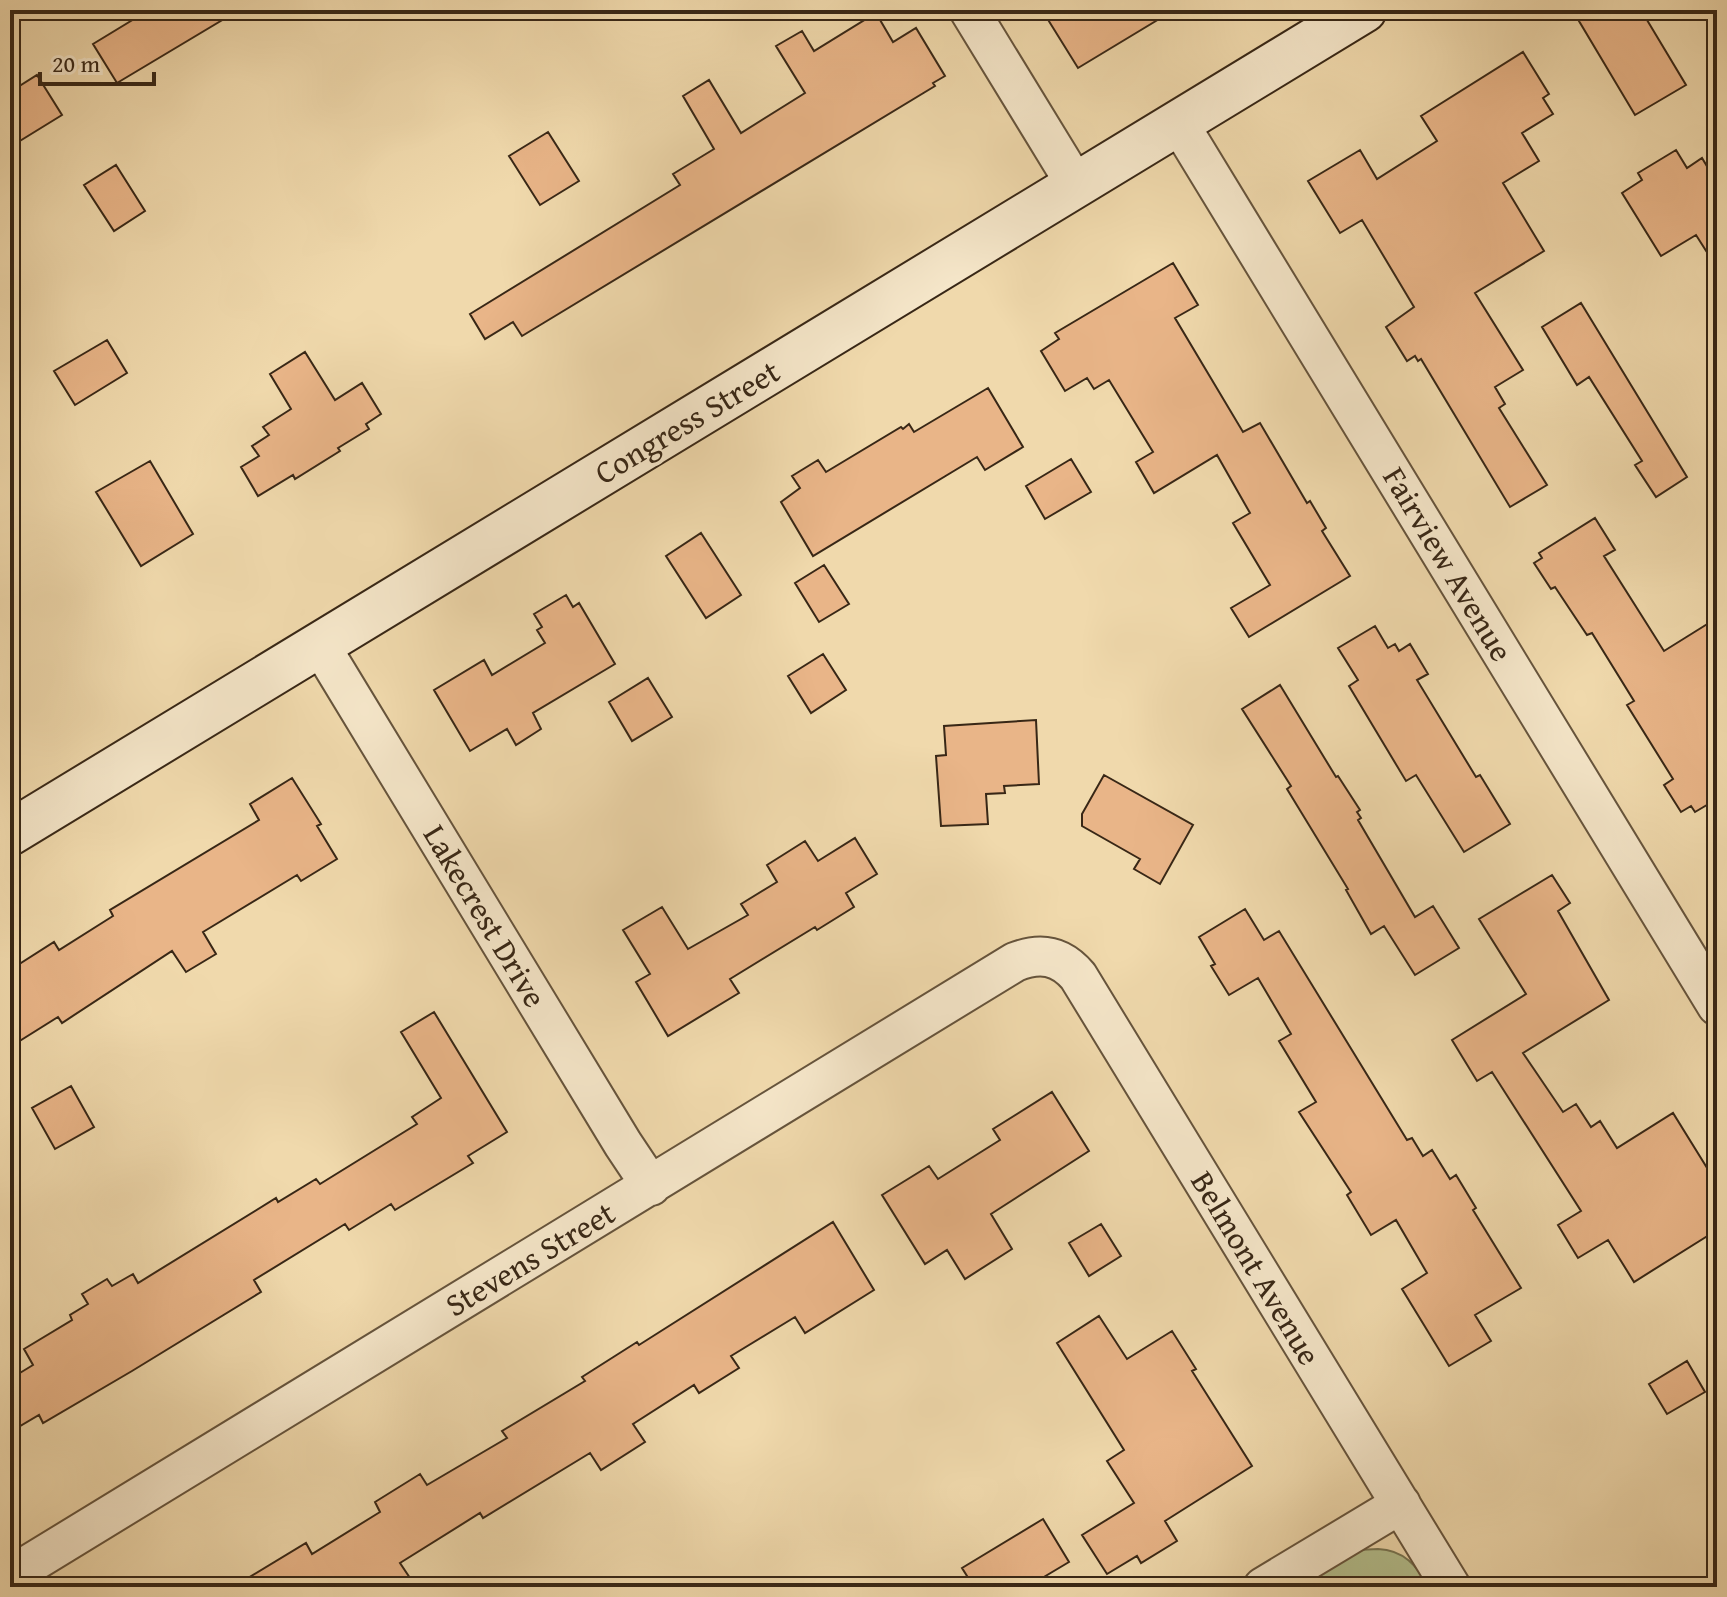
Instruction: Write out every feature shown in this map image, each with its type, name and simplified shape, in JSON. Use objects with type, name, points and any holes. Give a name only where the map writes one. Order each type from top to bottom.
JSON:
[{"type":"street","points":[[969,10],[1076,185]]},
{"type":"street","name":"Congress Street","points":[[10,833],[1364,10]]},
{"type":"street","name":"Fairview Avenue","points":[[1178,122],[1717,1006]]},
{"type":"street","name":"Lakecrest Drive","points":[[320,645],[651,1186]]},
{"type":"street","name":"Stevens Street","points":[[10,1576],[1015,962],[1032,956],[1054,957]]},
{"type":"street","name":"Belmont Avenue","points":[[1054,957],[1078,976],[1451,1587]]},
{"type":"street","points":[[1263,1587],[1401,1504]]},
{"type":"green space","points":[[1358,1550],[1395,1552],[1409,1560],[1429,1587],[1297,1587]]},
{"type":"building","points":[[149,10],[239,10],[117,83],[93,44]]},
{"type":"building","points":[[1042,10],[1174,10],[1078,68]]},
{"type":"building","points":[[1598,10],[1641,10],[1686,85],[1635,115],[1579,21]]},
{"type":"building","points":[[876,13],[893,42],[916,28],[945,76],[933,83],[935,86],[522,336],[513,322],[485,339],[470,314],[680,185],[673,174],[714,149],[683,96],[709,80],[741,133],[805,93],[776,46],[802,31],[814,51]]},
{"type":"building","points":[[1523,52],[1549,94],[1543,98],[1553,114],[1522,133],[1539,161],[1503,183],[1544,251],[1475,293],[1523,370],[1495,387],[1505,404],[1499,408],[1547,485],[1510,507],[1421,359],[1418,361],[1415,356],[1407,361],[1386,327],[1414,307],[1362,220],[1340,233],[1308,181],[1360,150],[1377,179],[1437,141],[1421,116]]},
{"type":"building","points":[[37,75],[62,115],[10,147],[10,92]]},
{"type":"building","points":[[548,132],[579,181],[540,205],[509,156]]},
{"type":"building","points":[[1676,150],[1687,168],[1702,158],[1717,183],[1717,268],[1696,235],[1661,256],[1622,193],[1642,180],[1638,173]]},
{"type":"building","points":[[116,165],[145,211],[114,231],[84,185]]},
{"type":"building","points":[[1173,263],[1198,305],[1175,318],[1243,432],[1260,423],[1307,503],[1310,501],[1326,528],[1322,531],[1350,576],[1249,637],[1231,608],[1270,585],[1233,523],[1250,513],[1217,455],[1154,493],[1136,462],[1153,452],[1109,380],[1094,389],[1087,378],[1065,391],[1041,351],[1059,339],[1055,333]]},
{"type":"building","points":[[1581,303],[1687,477],[1656,497],[1635,465],[1642,461],[1589,377],[1577,385],[1542,327]]},
{"type":"building","points":[[107,340],[127,373],[75,405],[54,371]]},
{"type":"building","points":[[305,352],[335,400],[362,383],[381,414],[366,424],[369,429],[338,448],[340,451],[295,479],[293,475],[258,496],[241,467],[259,456],[252,446],[269,435],[263,427],[291,409],[270,374]]},
{"type":"building","points":[[988,388],[1023,447],[985,470],[977,457],[813,556],[781,502],[800,488],[792,476],[818,460],[826,472],[901,427],[903,429],[909,424],[914,432]]},
{"type":"building","points":[[1071,459],[1091,492],[1045,519],[1026,486]]},
{"type":"building","points":[[150,461],[193,534],[141,566],[96,492]]},
{"type":"building","points":[[1595,518],[1615,550],[1604,556],[1664,651],[1717,618],[1717,799],[1695,812],[1691,806],[1681,812],[1664,785],[1673,779],[1627,705],[1634,701],[1592,633],[1587,635],[1555,587],[1551,589],[1534,563],[1542,558],[1539,553]]},
{"type":"building","points":[[701,533],[741,595],[706,618],[666,556]]},
{"type":"building","points":[[824,565],[849,604],[819,622],[795,583]]},
{"type":"building","points":[[566,595],[573,607],[579,603],[615,664],[533,713],[541,729],[516,745],[507,729],[470,751],[434,690],[484,660],[492,675],[545,643],[537,630],[542,627],[534,614]]},
{"type":"building","points":[[1375,626],[1388,648],[1395,644],[1399,651],[1410,644],[1428,674],[1417,680],[1476,777],[1480,775],[1510,824],[1464,852],[1416,775],[1406,781],[1349,686],[1358,680],[1338,648]]},
{"type":"building","points":[[823,654],[846,690],[811,713],[788,676]]},
{"type":"building","points":[[648,678],[672,717],[632,741],[609,702]]},
{"type":"building","points":[[1280,685],[1336,777],[1360,810],[1357,812],[1361,818],[1358,820],[1415,917],[1433,906],[1459,948],[1415,975],[1384,926],[1371,934],[1348,889],[1287,789],[1291,786],[1242,709]]},
{"type":"building","points":[[1036,720],[1039,784],[1004,786],[1005,793],[986,794],[988,824],[941,826],[936,756],[946,755],[944,726]]},
{"type":"building","points":[[1104,775],[1193,825],[1160,884],[1134,869],[1140,859],[1082,826],[1082,814]]},
{"type":"building","points":[[292,778],[321,824],[317,826],[337,859],[301,881],[297,875],[203,932],[216,954],[186,972],[172,951],[62,1023],[58,1017],[10,1047],[10,970],[54,942],[59,950],[113,916],[110,910],[259,820],[250,804]]},
{"type":"building","points":[[855,838],[877,874],[846,893],[854,907],[730,979],[739,993],[668,1036],[636,982],[650,974],[623,930],[662,907],[688,949],[748,915],[741,904],[777,882],[767,865],[805,841],[818,861]]},
{"type":"building","points":[[1552,875],[1570,903],[1558,911],[1609,1000],[1523,1053],[1563,1112],[1576,1104],[1591,1127],[1600,1121],[1617,1148],[1673,1113],[1717,1184],[1717,1230],[1634,1282],[1608,1240],[1578,1258],[1558,1225],[1581,1211],[1492,1072],[1477,1081],[1452,1040],[1526,994],[1479,919]]},
{"type":"building","points":[[1245,909],[1264,940],[1279,931],[1407,1140],[1412,1138],[1423,1156],[1432,1150],[1450,1179],[1456,1175],[1476,1208],[1473,1210],[1521,1288],[1475,1315],[1491,1341],[1449,1366],[1402,1289],[1427,1273],[1396,1220],[1371,1235],[1347,1195],[1351,1192],[1299,1112],[1316,1102],[1279,1041],[1291,1034],[1258,978],[1229,995],[1211,966],[1215,964],[1199,937]]},
{"type":"building","points":[[434,1012],[507,1132],[468,1156],[473,1163],[395,1210],[391,1204],[349,1230],[345,1224],[254,1280],[261,1292],[132,1371],[43,1423],[39,1415],[10,1432],[10,1379],[33,1365],[24,1349],[72,1320],[70,1315],[88,1304],[82,1294],[107,1279],[112,1286],[133,1274],[138,1283],[276,1198],[278,1202],[316,1179],[320,1184],[417,1124],[412,1117],[441,1098],[401,1032]]},
{"type":"building","points":[[71,1086],[94,1127],[55,1149],[32,1108]]},
{"type":"building","points":[[1052,1092],[1089,1151],[991,1214],[1012,1249],[965,1279],[947,1250],[925,1264],[882,1195],[929,1166],[938,1179],[1000,1140],[993,1129]]},
{"type":"building","points":[[833,1222],[874,1290],[805,1333],[795,1317],[731,1356],[739,1368],[699,1393],[694,1385],[633,1424],[645,1442],[601,1470],[590,1453],[483,1518],[480,1513],[400,1563],[416,1587],[233,1587],[306,1543],[312,1554],[380,1512],[375,1502],[420,1474],[427,1485],[507,1438],[502,1431],[585,1381],[582,1377],[637,1342],[639,1345]]},
{"type":"building","points":[[1101,1224],[1121,1256],[1089,1276],[1069,1243]]},
{"type":"building","points":[[1099,1316],[1127,1359],[1172,1331],[1196,1369],[1192,1371],[1252,1466],[1165,1521],[1177,1541],[1141,1563],[1137,1556],[1107,1574],[1082,1535],[1134,1503],[1107,1461],[1124,1450],[1057,1343]]},
{"type":"building","points":[[1687,1361],[1705,1392],[1667,1414],[1649,1384]]},
{"type":"building","points":[[1043,1519],[1069,1562],[1027,1587],[974,1587],[962,1568]]}]
